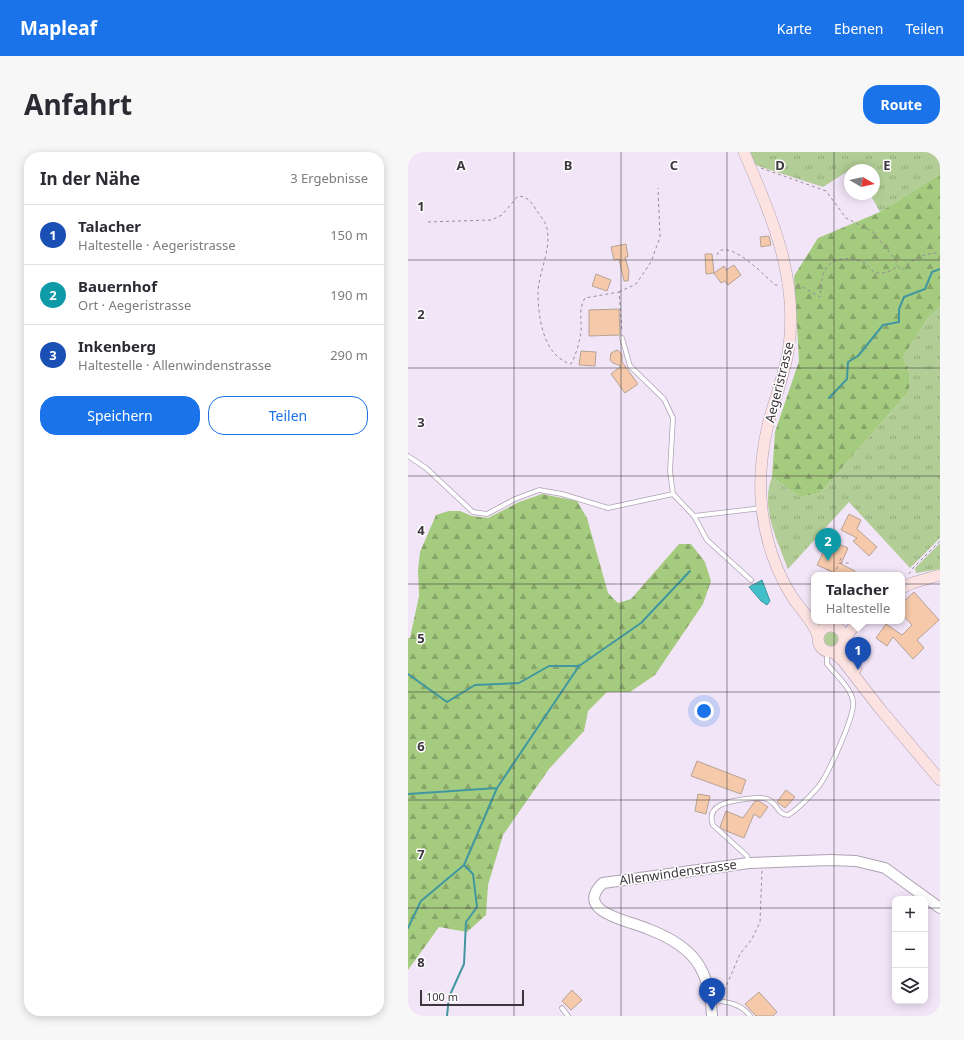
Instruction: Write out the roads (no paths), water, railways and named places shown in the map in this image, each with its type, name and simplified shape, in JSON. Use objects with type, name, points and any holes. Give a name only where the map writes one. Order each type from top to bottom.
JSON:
[{"type":"main road","name":"Aegeristrasse","points":[[744,152],[776,231],[783,253],[788,285],[791,330],[788,353],[767,429],[761,463],[762,508],[764,524],[770,549],[781,577],[795,601],[811,621]]},
{"type":"main road","name":"Aegeristrasse","points":[[764,524],[787,576],[796,591],[811,609]]},
{"type":"main road","points":[[905,587],[915,582],[940,575]]},
{"type":"main road","name":"Aegeristrasse","points":[[813,624],[819,644],[843,661],[940,780]]},
{"type":"main road","points":[[830,652],[840,649],[856,624]]},
{"type":"main road","name":"Aegeristrasse","points":[[830,625],[841,630],[852,661],[895,724]]},
{"type":"main road","points":[[818,636],[822,629],[830,625]]},
{"type":"street","name":"Allenwindenstrasse","points":[[712,1016],[716,1001],[700,966],[692,956],[678,944],[664,936],[603,912],[596,904],[594,896],[597,889],[603,883],[615,880],[749,863],[830,860],[866,862],[894,874],[940,908]]},
{"type":"lane","points":[[622,338],[630,366],[664,399],[673,418],[670,471],[673,494],[694,516],[707,540],[751,580]]},
{"type":"lane","points":[[408,456],[426,468],[473,512],[486,514],[515,499],[539,490],[562,494],[608,508],[673,494]]},
{"type":"lane","points":[[694,516],[762,508]]},
{"type":"lane","points":[[749,863],[747,856],[713,825],[711,820],[713,811],[716,807],[728,802],[761,798],[771,801],[780,813],[788,815],[819,786],[836,753],[854,708],[850,692],[827,664],[830,652]]},
{"type":"lane","points":[[716,1001],[731,1002],[745,1010],[750,1016]]},
{"type":"lane","points":[[562,1008],[568,1016]]},
{"type":"water","points":[[762,580],[770,601],[767,605],[761,601],[749,587]]},
{"type":"waterway","points":[[829,398],[847,379],[848,362],[858,356],[883,325],[899,322],[899,309],[904,297],[925,289],[932,272],[940,269]]},
{"type":"waterway","points":[[408,794],[497,788],[579,666],[641,623],[690,571]]},
{"type":"waterway","points":[[408,674],[447,702],[475,685],[519,683],[549,666],[578,666]]},
{"type":"waterway","points":[[408,928],[421,901],[464,865],[497,788]]},
{"type":"waterway","points":[[447,1016],[449,997],[464,964],[466,922],[477,907],[473,874],[464,865]]},
{"type":"place","name":"Bauernhof","points":[[828,561]]},
{"type":"place","name":"Talacher","points":[[858,670]]},
{"type":"place","name":"Inkenberg","points":[[712,1011]]}]
